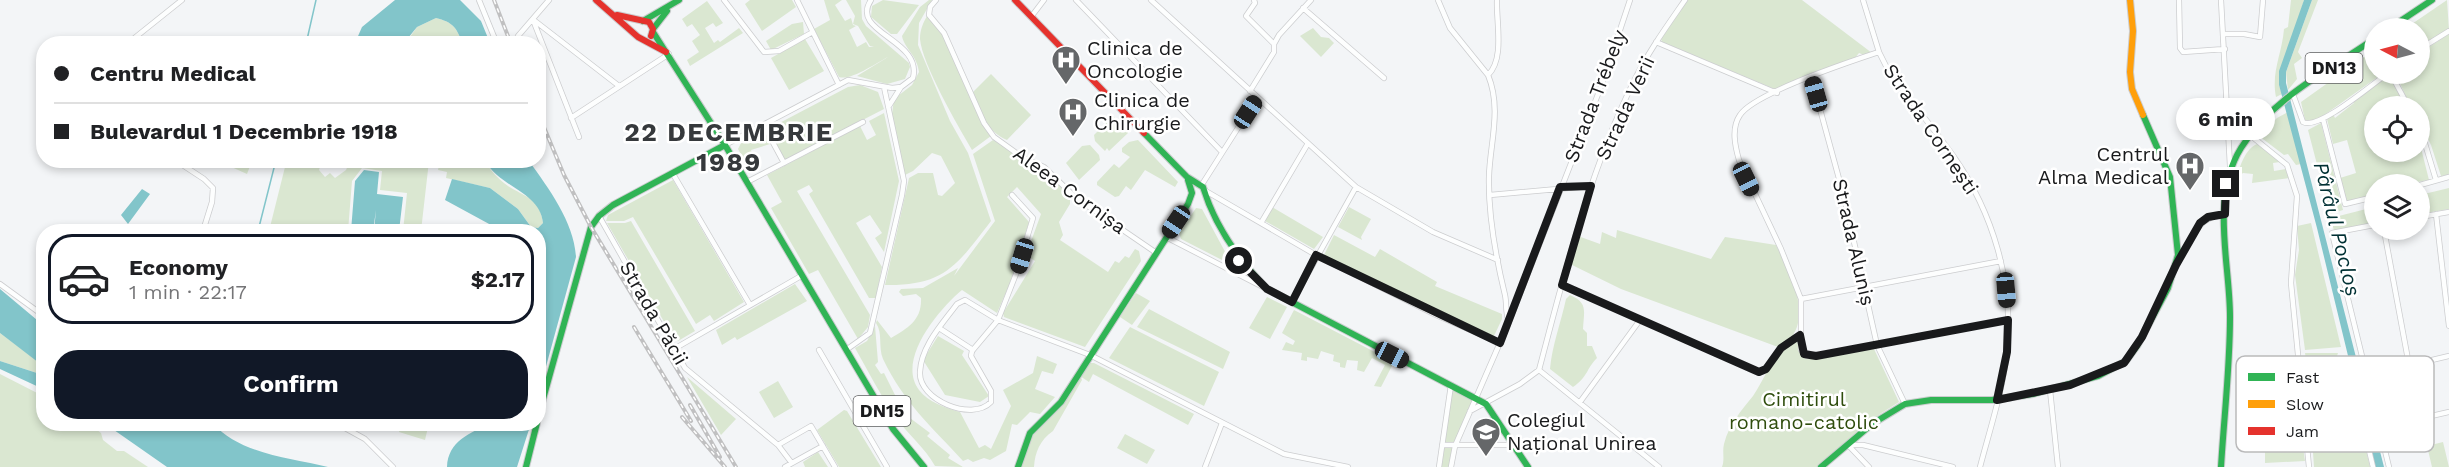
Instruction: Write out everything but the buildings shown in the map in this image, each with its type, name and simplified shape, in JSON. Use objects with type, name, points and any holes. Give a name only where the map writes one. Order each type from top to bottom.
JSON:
[{"type":"main road","name":"DN15","points":[[596,0],[615,14],[636,35],[669,54]]},
{"type":"main road","points":[[636,35],[636,26],[679,0]]},
{"type":"main road","points":[[1015,0],[1187,177],[1202,188],[1209,207],[1239,261],[1267,289],[1486,404],[1528,467]]},
{"type":"main road","points":[[1821,467],[1905,404],[1919,401],[1997,400],[2070,385],[2124,363],[2142,337],[2176,265],[2170,177],[2132,89],[2130,72],[2133,25],[2130,0]]},
{"type":"main road","points":[[2405,18],[2432,0]]},
{"type":"main road","points":[[644,39],[653,31],[669,8]]},
{"type":"main road","name":"DN15","points":[[615,14],[649,22],[893,429],[924,467]]},
{"type":"main road","name":"DN13","points":[[2221,467],[2230,316],[2224,199],[2231,168],[2250,135],[2294,96],[2364,46]]},
{"type":"main road","points":[[546,388],[586,243],[591,227],[599,216],[613,204],[725,146]]},
{"type":"main road","points":[[1187,177],[1195,194],[1209,207]]},
{"type":"main road","points":[[1018,467],[1030,433],[1061,402],[1155,252],[1195,194],[1202,188]]},
{"type":"main road","points":[[1195,194],[1202,188]]},
{"type":"main road","points":[[526,467],[535,431]]},
{"type":"street","points":[[137,36],[182,0]]},
{"type":"street","points":[[479,0],[493,36]]},
{"type":"street","points":[[540,0],[544,7]]},
{"type":"street","points":[[518,36],[549,0]]},
{"type":"street","points":[[724,0],[764,52],[779,51],[811,33]]},
{"type":"street","points":[[797,0],[811,33],[839,85]]},
{"type":"street","name":"Aleea Cornișa","points":[[936,0],[930,7],[929,15],[944,33],[990,133],[1022,157],[1044,167],[1076,198],[1155,252]]},
{"type":"street","points":[[1031,17],[1044,0]]},
{"type":"street","points":[[1076,0],[1222,152]]},
{"type":"street","points":[[1151,0],[1307,145],[1356,187],[1433,232],[1498,260]]},
{"type":"street","points":[[1254,0],[1255,3],[1246,16],[1274,44]]},
{"type":"street","points":[[1250,91],[1274,52],[1274,44],[1286,25],[1311,0]]},
{"type":"street","points":[[1438,0],[1450,28],[1488,75],[1495,126],[1489,176],[1490,195],[1509,322]]},
{"type":"street","points":[[1488,75],[1495,62],[1497,51],[1497,0]]},
{"type":"street","name":"Strada Trébely","points":[[1451,467],[1455,446],[1509,322],[1599,90],[1630,0]]},
{"type":"street","name":"Strada Verii","points":[[1539,370],[1591,186],[1634,79],[1685,0]]},
{"type":"street","name":"Strada Cornești","points":[[1863,0],[1879,52],[1900,87],[1966,176],[1987,215],[2001,261],[2008,320],[2007,352],[1980,467]]},
{"type":"street","points":[[2179,0],[2180,48],[2183,52],[2224,49]]},
{"type":"street","points":[[2221,0],[2231,168]]},
{"type":"street","points":[[2223,34],[2244,33],[2260,37],[2264,0]]},
{"type":"street","points":[[870,1],[867,11],[871,24],[903,48],[914,61],[913,78],[901,87],[889,106]]},
{"type":"street","points":[[1302,8],[1384,78]]},
{"type":"street","points":[[533,20],[619,86]]},
{"type":"street","points":[[533,20],[539,36]]},
{"type":"street","points":[[2430,43],[2449,31]]},
{"type":"street","points":[[1656,42],[1777,93]]},
{"type":"street","points":[[1879,52],[1811,76],[1754,104],[1739,115],[1736,124],[1735,146],[1746,179],[1781,249],[1801,299],[1801,350],[1812,357],[2008,320]]},
{"type":"street","points":[[546,54],[579,137]]},
{"type":"street","points":[[571,118],[669,54]]},
{"type":"street","name":"Strada Aluniș","points":[[1811,76],[1834,158],[1877,345],[1905,404]]},
{"type":"street","points":[[725,146],[848,80],[884,87],[901,87]]},
{"type":"street","points":[[2294,96],[2302,122],[2310,125],[2323,120],[2375,84]]},
{"type":"street","points":[[846,350],[870,333],[902,195],[904,181],[884,87]]},
{"type":"street","points":[[1257,98],[1202,188],[1316,255],[1500,343]]},
{"type":"street","points":[[2323,120],[2345,204],[2364,199]]},
{"type":"street","points":[[747,182],[863,122]]},
{"type":"street","points":[[764,126],[784,163]]},
{"type":"street","points":[[2250,135],[2287,165],[2297,196],[2291,283],[2299,356]]},
{"type":"street","points":[[1260,223],[1307,145]]},
{"type":"street","points":[[2430,160],[2436,180]]},
{"type":"street","points":[[187,168],[213,188],[212,202],[204,224]]},
{"type":"street","points":[[673,174],[750,305]]},
{"type":"street","points":[[2430,182],[2449,177]]},
{"type":"street","points":[[1490,195],[1591,186]]},
{"type":"street","points":[[1292,302],[1316,255],[1356,187]]},
{"type":"street","name":"Aleea Cornișa","points":[[973,350],[998,320],[1016,274],[1033,218],[1012,195]]},
{"type":"street","points":[[2430,215],[2449,212]]},
{"type":"street","points":[[2176,265],[2200,223],[2208,217],[2225,214]]},
{"type":"street","points":[[2436,214],[2449,326]]},
{"type":"street","name":"Strada Păcii","points":[[599,216],[689,374],[778,445],[791,462]]},
{"type":"street","points":[[2362,356],[2332,233],[2364,227]]},
{"type":"street","points":[[1166,237],[1267,289]]},
{"type":"street","points":[[2386,240],[2407,356]]},
{"type":"street","points":[[1801,299],[2001,261]]},
{"type":"street","points":[[674,349],[801,276]]},
{"type":"street","points":[[0,284],[36,310]]},
{"type":"street","points":[[1562,285],[1759,372],[1766,369],[1781,348],[1800,335]]},
{"type":"street","points":[[1505,294],[1520,293]]},
{"type":"street","points":[[939,328],[973,350],[972,362],[988,386],[992,397],[987,406],[966,410],[944,402],[929,393],[921,383],[920,371],[922,357],[939,328],[957,304],[965,300],[998,320],[1090,355],[1284,454],[1348,467]]},
{"type":"street","points":[[1580,402],[1640,320]]},
{"type":"street","points":[[819,350],[887,467]]},
{"type":"street","points":[[2434,359],[2449,356]]},
{"type":"street","points":[[1470,411],[1531,378],[1539,370],[1659,467]]},
{"type":"street","points":[[1439,467],[1451,385]]},
{"type":"street","points":[[2050,390],[2058,467]]},
{"type":"street","points":[[2434,415],[2449,412]]},
{"type":"street","points":[[1205,467],[1222,423]]},
{"type":"street","points":[[778,445],[811,426],[835,467]]},
{"type":"street","points":[[350,431],[364,439],[393,467]]},
{"type":"street","points":[[1442,445],[1514,445]]},
{"type":"street","points":[[1850,446],[1863,445],[1953,467]]},
{"type":"street","points":[[785,467],[823,446]]},
{"type":"street","points":[[1850,446],[1869,467]]},
{"type":"street","points":[[2308,452],[2309,467]]},
{"type":"street","points":[[2369,452],[2373,467]]},
{"type":"street","points":[[2385,452],[2389,467]]},
{"type":"street","points":[[1325,467],[1334,465]]},
{"type":"green space","points":[[750,0],[792,0],[796,7],[762,31],[745,4]]},
{"type":"green space","points":[[824,0],[842,0],[835,5],[845,21],[851,18],[853,25],[856,26],[849,30],[857,47],[866,42],[869,47],[874,47],[870,46],[858,26],[853,24],[855,16],[846,0],[861,0],[862,19],[866,26],[909,63],[910,67],[905,79],[887,84],[857,76],[888,57],[857,74],[844,78],[839,77],[814,29],[830,20]]},
{"type":"green space","points":[[883,0],[919,5],[897,34],[891,34],[871,17],[872,6]]},
{"type":"green space","points":[[932,0],[919,23],[918,45],[950,121],[968,153],[991,221],[969,250],[948,270],[922,282],[885,285],[909,178],[918,173],[933,173],[938,195],[942,196],[955,183],[941,156],[932,153],[913,171],[905,175],[892,114],[894,99],[912,85],[919,72],[916,61],[902,36],[920,7]]},
{"type":"green space","points":[[1688,0],[1802,0],[1872,53],[1864,55],[1859,53],[1855,58],[1809,74],[1777,90],[1662,42],[1661,39]]},
{"type":"green space","points":[[2291,0],[2304,0],[2279,85],[2282,94],[2276,97],[2276,71],[2284,29],[2288,27]]},
{"type":"green space","points":[[2312,0],[2318,0],[2298,52],[2302,58],[2294,64],[2297,79],[2288,90],[2286,72]]},
{"type":"green space","points":[[2447,0],[2449,30],[2430,40],[2430,18],[2421,18]]},
{"type":"green space","points":[[707,1],[723,23],[716,27],[713,23],[705,28],[714,43],[718,40],[720,42],[739,28],[743,33],[690,66],[687,60],[699,52],[692,41],[700,35],[692,24],[687,27],[682,19]]},
{"type":"green space","points":[[927,16],[941,32],[991,136],[972,150],[942,95],[922,50],[920,39]]},
{"type":"green space","points":[[436,18],[453,26],[459,36],[411,36],[417,27]]},
{"type":"green space","points":[[803,22],[804,34],[771,50],[766,41],[792,24]]},
{"type":"green space","points":[[1313,28],[1321,37],[1329,38],[1334,43],[1321,57],[1300,36]]},
{"type":"green space","points":[[2449,34],[2449,175],[2441,176],[2430,143],[2430,96],[2406,96],[2400,84],[2430,84],[2430,46]]},
{"type":"green space","points":[[805,39],[824,71],[789,90],[771,58]]},
{"type":"green space","points":[[2364,57],[2364,84],[2368,84],[2314,121],[2305,120],[2301,102]]},
{"type":"green space","points":[[991,74],[1031,115],[1007,140],[989,126],[973,92]]},
{"type":"green space","points":[[2376,84],[2394,84],[2401,96],[2364,96],[2364,162],[2424,162],[2428,174],[2364,174],[2364,198],[2346,202],[2340,178],[2356,173],[2347,140],[2333,144],[2327,119],[2333,114],[2335,118],[2354,103],[2352,100]]},
{"type":"green space","points":[[860,85],[878,92],[884,109],[785,160],[768,129],[848,87]]},
{"type":"green space","points":[[2288,112],[2301,164],[2296,165],[2288,154],[2284,155],[2259,136],[2277,118]]},
{"type":"green space","points":[[884,113],[899,181],[884,252],[875,238],[882,233],[870,215],[856,223],[882,267],[876,298],[869,298],[809,194],[813,191],[809,185],[797,191],[870,315],[868,327],[858,339],[818,270],[809,274],[771,208],[782,202],[767,175],[860,126],[867,140],[876,135],[869,121]]},
{"type":"green space","points":[[1113,116],[1128,129],[1128,133],[1109,151],[1107,148],[1105,151],[1095,141],[1094,135]]},
{"type":"green space","points":[[2321,123],[2343,210],[2330,214],[2308,130]]},
{"type":"green space","points":[[764,132],[770,144],[751,150],[752,153],[743,158],[738,149],[741,143]]},
{"type":"green space","points":[[993,140],[1010,148],[1020,160],[1043,168],[1070,197],[1070,204],[1059,222],[1063,235],[1060,240],[1108,272],[1115,261],[1119,263],[1125,256],[1129,258],[1135,249],[1139,251],[1141,261],[1085,347],[1004,317],[1003,313],[1035,261],[1026,255],[1041,214],[1017,187],[1007,197],[1029,222],[1010,283],[997,313],[962,290],[942,309],[923,336],[916,350],[913,378],[919,390],[927,398],[960,412],[979,448],[985,445],[991,449],[1011,406],[1003,390],[1033,373],[1037,356],[1057,364],[1053,374],[1042,371],[1035,389],[1055,397],[1040,414],[1030,412],[1017,425],[1012,424],[1006,451],[990,460],[984,458],[973,462],[968,459],[963,461],[900,389],[883,359],[876,323],[877,320],[891,338],[913,323],[921,306],[921,298],[916,294],[903,296],[899,292],[901,289],[923,288],[958,268],[954,276],[995,221],[973,154]]},
{"type":"green space","points":[[1138,140],[1178,182],[1175,187],[1145,170],[1131,190],[1126,186],[1119,196],[1115,197],[1097,185],[1097,182],[1114,164],[1119,168],[1130,157],[1122,152],[1122,148],[1129,142]]},
{"type":"green space","points":[[2257,144],[2280,162],[2273,163],[2274,171],[2286,169],[2289,178],[2252,183],[2253,174],[2243,173],[2237,178],[2246,154]]},
{"type":"green space","points":[[1090,145],[1099,155],[1100,160],[1079,180],[1066,163],[1082,146]]},
{"type":"green space","points":[[234,168],[249,168],[247,174]]},
{"type":"green space","points":[[285,168],[320,168],[325,177],[330,173],[335,178],[347,168],[362,168],[352,181],[349,224],[271,224]]},
{"type":"green space","points":[[362,168],[428,168],[422,224],[404,224],[407,193],[380,190],[382,171]]},
{"type":"green space","points":[[438,168],[490,168],[501,181],[535,203],[539,208],[543,223],[529,224],[518,209],[490,188],[446,178],[447,172],[438,170]]},
{"type":"green space","points":[[673,180],[744,302],[714,321],[710,315],[696,324],[633,217],[624,221],[606,221],[608,215]]},
{"type":"green space","points":[[2449,188],[2449,209],[2430,212],[2430,193]]},
{"type":"green space","points":[[1272,207],[1323,237],[1314,249],[1265,221]]},
{"type":"green space","points":[[1349,207],[1371,219],[1361,237],[1362,240],[1338,227]]},
{"type":"green space","points":[[1196,208],[1202,209],[1229,259],[1226,262],[1181,239],[1179,233]]},
{"type":"green space","points":[[2364,210],[2364,225],[2334,231],[2331,218]]},
{"type":"green space","points":[[631,221],[695,331],[678,341],[674,339],[607,223]]},
{"type":"green space","points":[[2311,223],[2341,347],[2305,350],[2295,275],[2299,250],[2297,226]]},
{"type":"green space","points":[[1617,230],[1711,259],[1725,237],[1776,245],[1791,277],[1798,301],[1798,325],[1793,335],[1778,347],[1621,289],[1570,264],[1578,236],[1600,244],[1602,232],[1616,238]]},
{"type":"green space","points":[[1334,235],[1375,257],[1380,249],[1437,282],[1435,286],[1502,314],[1494,336],[1437,312],[1324,255]]},
{"type":"green space","points":[[795,284],[807,301],[737,340],[735,337],[722,345],[716,330]]},
{"type":"green space","points":[[1136,293],[1150,301],[1132,325],[1120,317]]},
{"type":"green space","points":[[1570,295],[1580,301],[1584,308],[1583,329],[1587,333],[1587,346],[1592,346],[1597,358],[1582,380],[1573,387],[1550,369],[1566,299]]},
{"type":"green space","points":[[1267,297],[1287,307],[1270,339],[1249,328]]},
{"type":"green space","points":[[1149,309],[1230,352],[1223,369],[1137,327]]},
{"type":"green space","points":[[1294,310],[1394,362],[1381,387],[1374,386],[1385,365],[1372,358],[1364,372],[1357,370],[1358,361],[1347,360],[1345,368],[1340,367],[1340,363],[1333,361],[1334,355],[1321,351],[1318,359],[1307,357],[1307,361],[1301,360],[1302,353],[1282,350],[1286,342],[1293,345],[1295,341],[1282,333]]},
{"type":"green space","points":[[875,326],[878,362],[875,365],[881,374],[884,373],[897,399],[901,397],[909,412],[906,415],[930,433],[927,436],[950,455],[948,458],[963,467],[935,466],[885,401],[855,348],[867,341]]},
{"type":"green space","points":[[1130,327],[1219,372],[1204,406],[1109,358]]},
{"type":"green space","points":[[0,333],[36,360],[36,373],[0,361]]},
{"type":"green space","points":[[938,336],[964,351],[962,355],[989,396],[980,402],[945,395],[923,360]]},
{"type":"green space","name":"Cimitirul romano-catolic","points":[[1797,341],[1800,354],[1812,359],[1874,349],[1899,402],[1880,414],[1817,467],[1722,467],[1724,444],[1732,424],[1753,396],[1776,358],[1789,345]]},
{"type":"green space","points":[[2305,353],[2338,353],[2337,356],[2305,356]]},
{"type":"green space","points":[[1088,363],[1094,363],[1194,414],[1188,425],[1093,374],[1089,382],[1080,376]]},
{"type":"green space","points":[[0,374],[36,392],[36,431],[98,431],[103,440],[117,451],[124,451],[148,467],[0,467]]},
{"type":"green space","points":[[687,377],[736,419],[721,435]]},
{"type":"green space","points":[[1081,377],[1082,380],[1053,431],[1039,447],[1034,467],[1021,467],[1031,434]]},
{"type":"green space","points":[[778,381],[793,407],[774,418],[759,392]]},
{"type":"green space","points":[[1451,385],[1475,397],[1455,446],[1451,467],[1439,467]]},
{"type":"green space","points":[[844,410],[847,411],[881,467],[839,467],[817,430]]},
{"type":"green space","points":[[399,431],[427,431],[425,440]]},
{"type":"green space","points":[[1125,434],[1155,450],[1147,464],[1117,448]]},
{"type":"green space","points":[[2443,442],[2449,467],[2432,467],[2428,452],[2434,452],[2434,444]]},
{"type":"green space","points":[[818,452],[828,467],[805,467],[803,462]]},
{"type":"green space","points":[[2265,452],[2304,452],[2305,461],[2265,463]]},
{"type":"green space","points":[[2313,452],[2366,452],[2370,467],[2314,467]]},
{"type":"water","points":[[395,0],[460,0],[481,21],[487,36],[459,36],[453,26],[436,18],[417,27],[410,36],[358,36],[362,27]]},
{"type":"water","name":"Pârâul Pocloș","points":[[2304,0],[2312,0],[2286,72],[2286,83],[2356,356],[2348,356],[2279,85],[2279,71]]},
{"type":"water","points":[[490,168],[534,168],[559,206],[571,231],[576,257],[546,366],[546,224],[542,224],[540,213],[528,197]]},
{"type":"water","points":[[364,170],[379,172],[377,194],[403,197],[400,224],[375,224],[376,210],[374,224],[352,224],[355,181]]},
{"type":"water","points":[[452,179],[490,188],[518,209],[529,224],[489,224],[445,200]]},
{"type":"water","points":[[142,189],[150,194],[128,224],[121,215]]},
{"type":"water","points":[[0,289],[36,319],[36,361],[0,333]]},
{"type":"water","points":[[0,361],[36,373],[36,386],[0,369]]},
{"type":"water","points":[[115,431],[222,431],[237,442],[251,448],[328,467],[167,467]]},
{"type":"water","points":[[474,431],[528,431],[517,467],[447,467],[451,451],[468,434]]},
{"type":"water","name":"Pârâul Pocloș","points":[[2371,452],[2380,452],[2384,467],[2375,467]]},
{"type":"waterway","points":[[308,36],[316,0]]},
{"type":"waterway","points":[[260,224],[274,168]]},
{"type":"railway","points":[[494,0],[508,36]]},
{"type":"railway","points":[[546,132],[564,175],[591,227],[736,467]]},
{"type":"railway","points":[[634,327],[691,421]]},
{"type":"railway","points":[[690,405],[720,457]]},
{"type":"railway","points":[[682,417],[725,467]]},
{"type":"traffic: fast","points":[[643,21],[679,0]]},
{"type":"traffic: fast","points":[[2405,18],[2432,0]]},
{"type":"traffic: fast","points":[[653,29],[667,11]]},
{"type":"traffic: fast","points":[[653,32],[725,145],[893,429],[924,467]]},
{"type":"traffic: fast","points":[[2221,467],[2230,317],[2224,209],[2226,188],[2232,167],[2253,131],[2284,100],[2364,46]]},
{"type":"traffic: fast","points":[[1821,467],[1872,424],[1905,404],[1931,400],[1992,400],[2033,394],[2098,376],[2126,361],[2137,346],[2168,288],[2178,255],[2170,177],[2143,115]]},
{"type":"traffic: fast","points":[[1144,133],[1187,177],[1203,187],[1214,216],[1229,242],[1267,289],[1486,404],[1528,467]]},
{"type":"traffic: fast","points":[[546,388],[591,227],[599,216],[613,205],[725,145]]},
{"type":"traffic: fast","points":[[1018,467],[1030,433],[1061,402],[1188,204],[1192,193],[1188,180]]},
{"type":"traffic: fast","points":[[526,467],[535,431]]},
{"type":"traffic: slow","points":[[2130,0],[2133,31],[2130,72],[2132,89],[2143,115]]},
{"type":"traffic: jam","points":[[596,0],[638,37],[666,52]]},
{"type":"traffic: jam","points":[[1015,0],[1144,133]]},
{"type":"traffic: jam","points":[[617,15],[649,22],[653,29],[651,36]]},
{"type":"place","name":"Clinica de Oncologie","points":[[1066,86]]},
{"type":"place","name":"Clinica de Chirurgie","points":[[1073,138]]},
{"type":"place","name":"Centrul Alma Medical","points":[[2190,192]]},
{"type":"place","name":"Colegiul Național Unirea","points":[[1486,458]]},
{"type":"district","name":"22 DECEMBRIE 1989","points":[[729,147]]},
{"type":"route","points":[[1239,261],[1251,276],[1267,289],[1292,302],[1316,255],[1436,315],[1500,343],[1560,187],[1591,186],[1562,285],[1759,372],[1766,369],[1781,348],[1800,335],[1801,350],[1807,356],[1812,357],[2008,320],[2007,352],[1997,400],[2070,385],[2124,363],[2142,337],[2176,265],[2200,223],[2215,214],[2225,214],[2226,184]]}]
